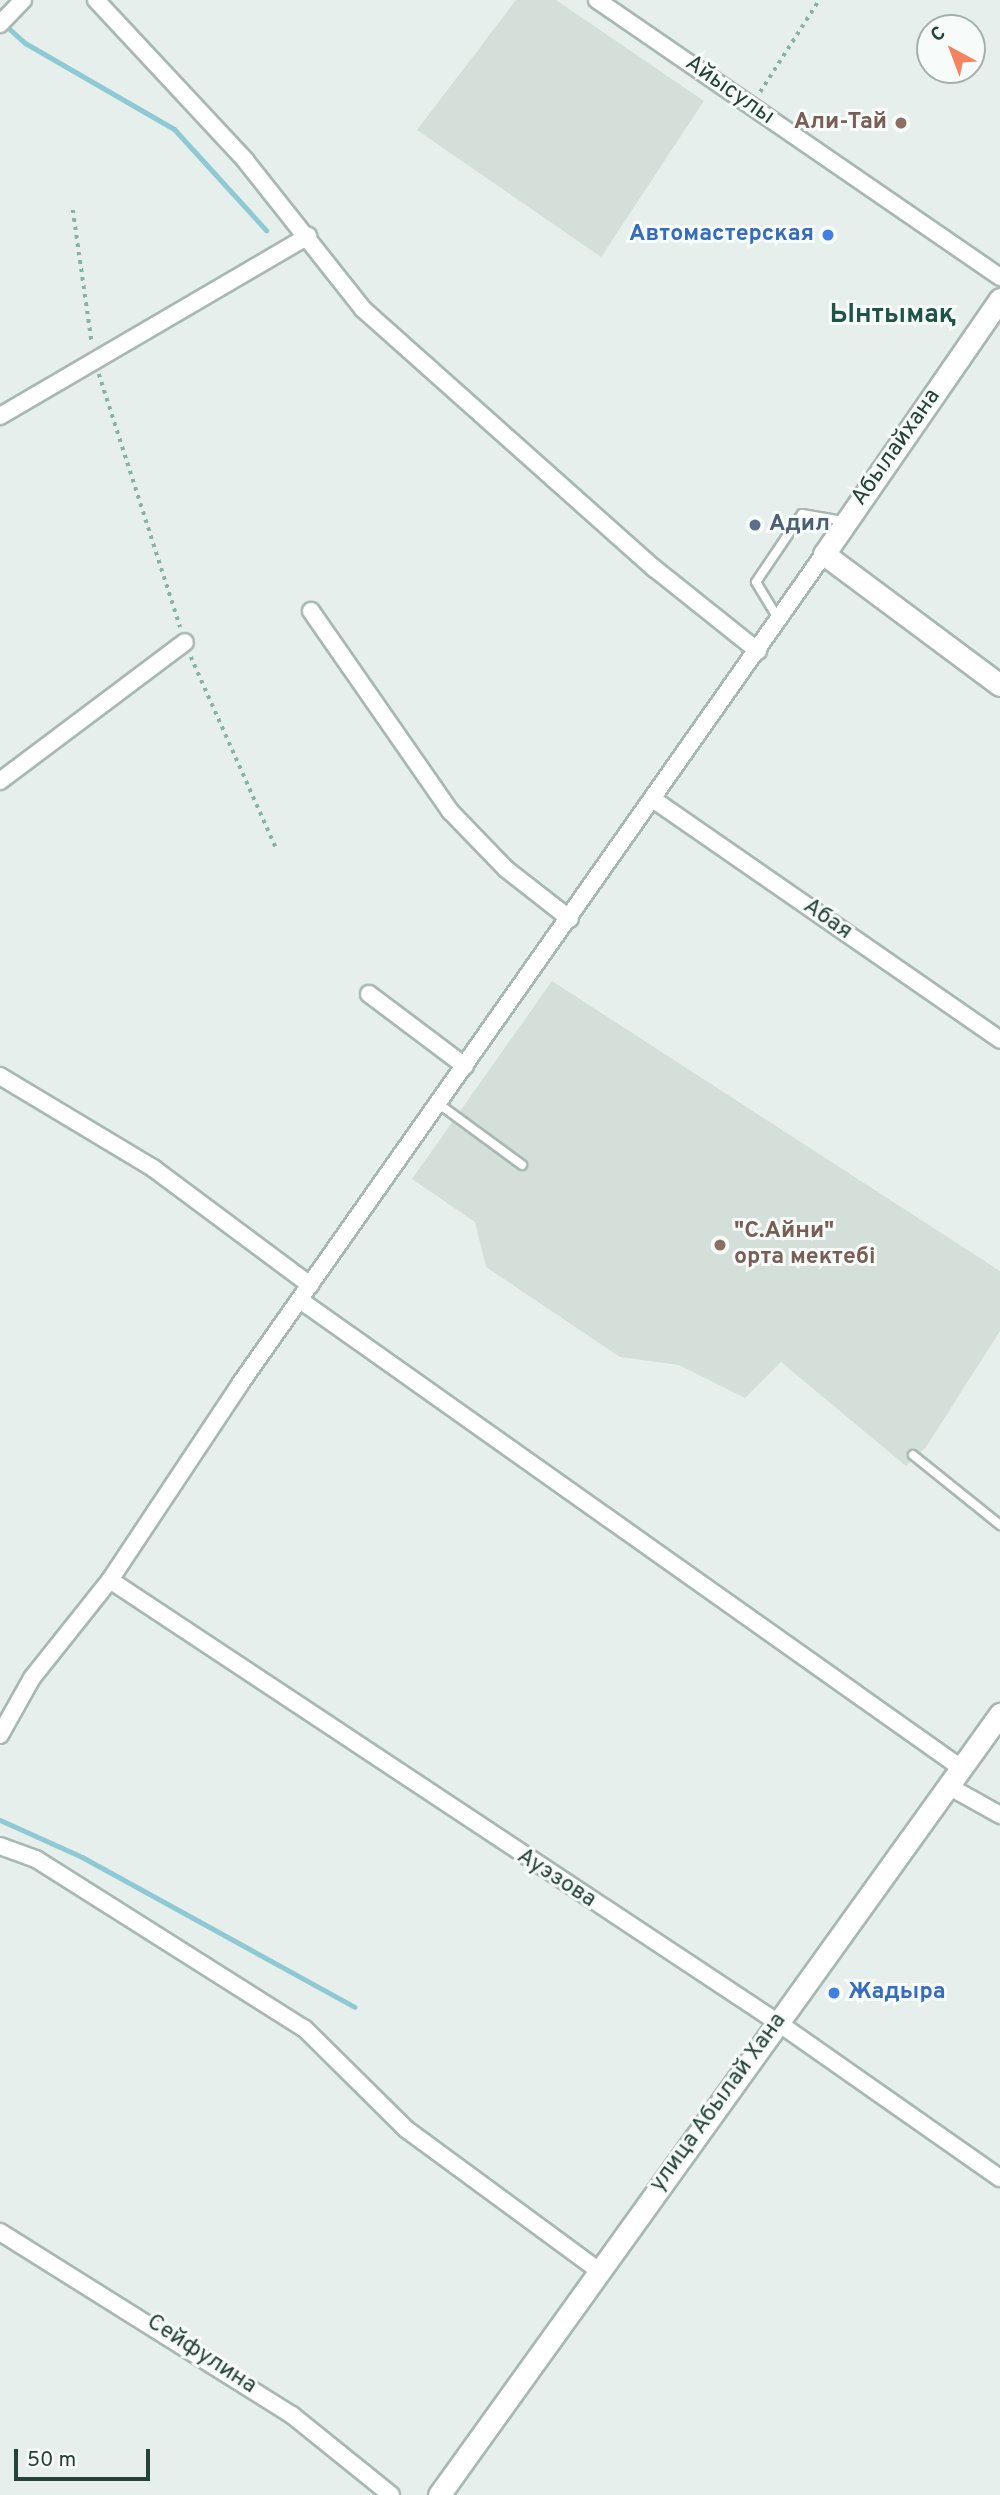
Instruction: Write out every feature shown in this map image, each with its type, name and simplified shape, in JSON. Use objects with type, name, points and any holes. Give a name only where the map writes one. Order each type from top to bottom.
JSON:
[{"type":"main road","name":"Абылайхана","points":[[824,555],[1000,299]]},
{"type":"main road","points":[[824,555],[1000,685]]},
{"type":"main road","name":"улица Абылай Хана","points":[[439,2495],[1000,1714]]},
{"type":"street","points":[[0,24],[23,0]]},
{"type":"street","points":[[96,0],[308,236],[363,309],[654,568],[758,651]]},
{"type":"street","name":"Айысулы","points":[[597,0],[1000,277]]},
{"type":"street","points":[[0,416],[308,236]]},
{"type":"street","points":[[0,1735],[32,1678],[110,1580],[310,1285],[824,555]]},
{"type":"street","points":[[311,611],[450,811],[506,869],[570,919]]},
{"type":"street","points":[[0,781],[185,642]]},
{"type":"street","name":"Абая","points":[[654,800],[1000,1041]]},
{"type":"street","points":[[369,994],[465,1066]]},
{"type":"street","points":[[0,1076],[153,1168],[310,1285]]},
{"type":"street","points":[[300,1300],[961,1768]]},
{"type":"street","name":"Ауэзова","points":[[110,1580],[777,2022],[1000,2178]]},
{"type":"street","points":[[947,1786],[1000,1815]]},
{"type":"street","points":[[0,1846],[36,1859],[230,1987],[305,2029],[406,2129],[599,2270]]},
{"type":"street","name":"Сейфулина","points":[[0,2232],[292,2415],[391,2495]]},
{"type":"lane","points":[[779,620],[756,582],[802,514],[846,522]]},
{"type":"lane","points":[[439,1104],[522,1165]]},
{"type":"lane","points":[[914,1455],[1000,1525]]},
{"type":"path","points":[[751,106],[819,0]]},
{"type":"path","points":[[73,211],[95,360],[185,642],[242,784],[277,850]]},
{"type":"shaded area","points":[[516,0],[556,0],[704,101],[601,257],[417,130]]},
{"type":"shaded area","name":"\"С.Айни\" орта мектебі","points":[[552,981],[1000,1271],[1000,1331],[926,1447],[906,1466],[781,1362],[745,1398],[679,1365],[620,1357],[486,1267],[475,1222],[412,1179]]},
{"type":"waterway","points":[[5,25],[25,43],[174,129],[266,230]]},
{"type":"waterway","points":[[0,1820],[82,1857],[355,2007]]},
{"type":"place","name":"Али-Тай","points":[[901,123]]},
{"type":"place","name":"Автомастерская","points":[[828,235]]},
{"type":"place","name":"Адил","points":[[755,525]]},
{"type":"place","name":"\"С.Айни\" орта мектебі","points":[[720,1245]]},
{"type":"place","name":"Жадыра","points":[[834,1993]]},
{"type":"district","name":"Ынтымақ","points":[[893,316]]}]
